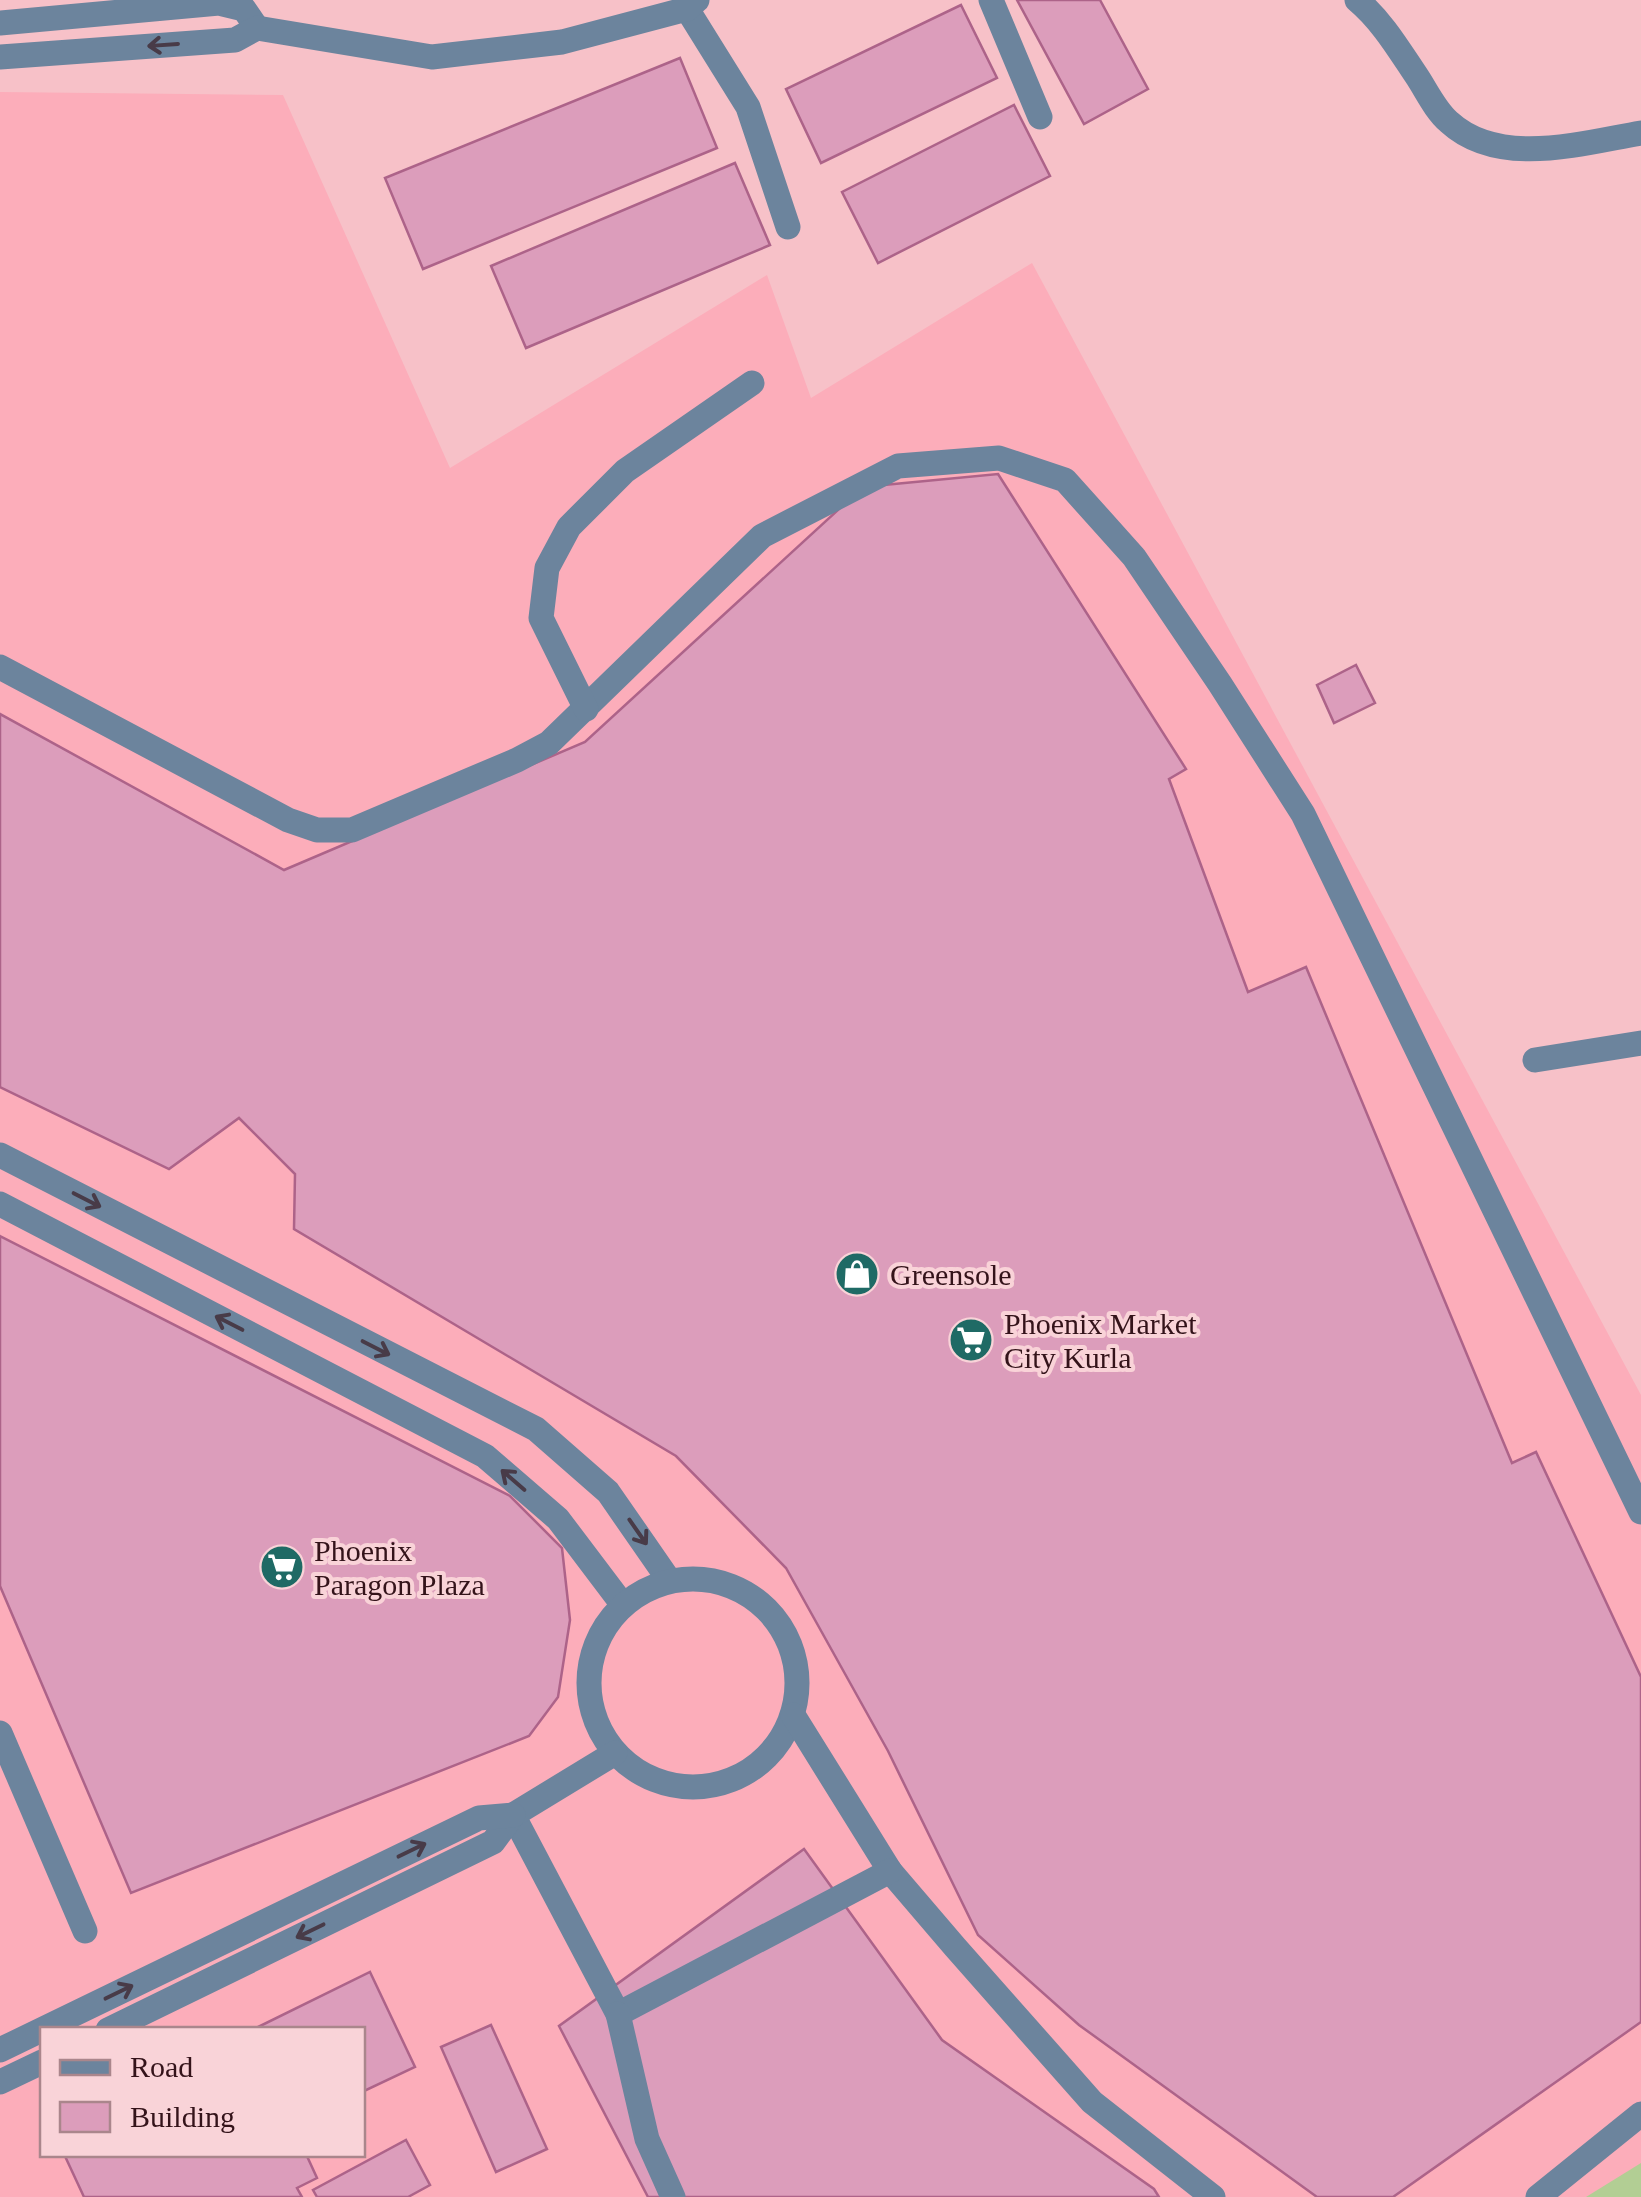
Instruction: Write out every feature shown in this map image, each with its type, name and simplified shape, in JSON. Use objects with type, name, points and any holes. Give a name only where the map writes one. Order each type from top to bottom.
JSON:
[{"type":"street","points":[[991,0],[1040,117]]},
{"type":"street","points":[[1358,0],[1376,16],[1447,122],[1477,140],[1511,147],[1554,148],[1641,133]]},
{"type":"street","points":[[0,23],[220,2],[244,9],[257,28]]},
{"type":"street","points":[[0,56],[235,40],[257,28],[432,57],[562,42],[692,5],[748,107],[788,227]]},
{"type":"street","points":[[586,709],[541,618],[546,568],[570,527],[625,471],[752,383]]},
{"type":"street","points":[[0,667],[288,820],[317,830],[352,830],[549,743],[762,536],[898,466],[999,458],[1065,480],[1134,558],[1302,814],[1641,1512]]},
{"type":"street","points":[[1535,1060],[1641,1042]]},
{"type":"street","points":[[0,1156],[536,1429],[608,1492],[669,1580]]},
{"type":"street","points":[[0,1204],[485,1456],[558,1519],[624,1605]]},
{"type":"street","points":[[701,1578],[731,1585],[758,1601],[780,1624],[794,1653],[798,1684],[792,1715],[776,1747],[750,1772],[716,1786],[689,1788],[662,1783],[636,1772],[615,1754],[596,1722],[588,1687],[592,1651],[609,1619],[624,1605],[636,1594],[669,1580],[701,1578]]},
{"type":"street","points":[[792,1715],[890,1871],[1092,2102],[1213,2197]]},
{"type":"street","points":[[0,1733],[85,1930]]},
{"type":"street","points":[[114,2027],[493,1842],[514,1814],[615,1754]]},
{"type":"street","points":[[514,1814],[618,2014],[648,2139],[673,2197]]},
{"type":"street","points":[[48,2027],[480,1818],[514,1814]]},
{"type":"street","points":[[618,2014],[890,1871]]},
{"type":"street","points":[[0,2050],[40,2031]]},
{"type":"street","points":[[0,2082],[40,2063]]},
{"type":"street","points":[[1538,2197],[1641,2114]]},
{"type":"shaded area","points":[[0,92],[283,95],[450,468],[767,275],[811,398],[1032,263],[1641,1395],[1641,2197],[0,2197]]},
{"type":"green space","points":[[1641,2163],[1641,2197],[1586,2197]]},
{"type":"building","points":[[1017,0],[1100,0],[1148,89],[1084,124]]},
{"type":"building","points":[[961,5],[997,78],[821,163],[786,89]]},
{"type":"building","points":[[680,58],[717,148],[423,269],[385,178]]},
{"type":"building","points":[[1014,105],[1050,176],[878,263],[842,192]]},
{"type":"building","points":[[735,163],[770,245],[526,348],[491,266]]},
{"type":"building","name":"Phoenix Market City Kurla","points":[[998,474],[1186,769],[1169,779],[1248,992],[1306,967],[1512,1463],[1536,1452],[1641,1677],[1641,2022],[1393,2197],[1317,2197],[1079,2025],[978,1935],[888,1751],[786,1568],[676,1456],[294,1229],[295,1174],[239,1118],[169,1169],[0,1087],[0,714],[284,870],[585,742],[863,487]]},
{"type":"building","points":[[1356,665],[1375,703],[1334,723],[1317,685]]},
{"type":"building","name":"Phoenix Paragon Plaza","points":[[0,1236],[510,1496],[562,1548],[570,1620],[558,1697],[529,1736],[131,1893],[0,1586]]},
{"type":"building","points":[[804,1849],[942,2040],[1154,2189],[1159,2197],[648,2197],[559,2026]]},
{"type":"building","points":[[370,1972],[415,2067],[365,2091],[365,2027],[258,2027]]},
{"type":"building","points":[[491,2025],[547,2149],[496,2172],[441,2047]]},
{"type":"building","points":[[406,2140],[430,2185],[408,2197],[317,2197],[313,2190]]},
{"type":"building","points":[[65,2157],[307,2157],[317,2178],[297,2188],[302,2197],[84,2197]]},
{"type":"place","name":"Greensole","points":[[857,1274]]},
{"type":"place","name":"Phoenix Market City Kurla","points":[[971,1340]]},
{"type":"place","name":"Phoenix Paragon Plaza","points":[[282,1567]]}]
